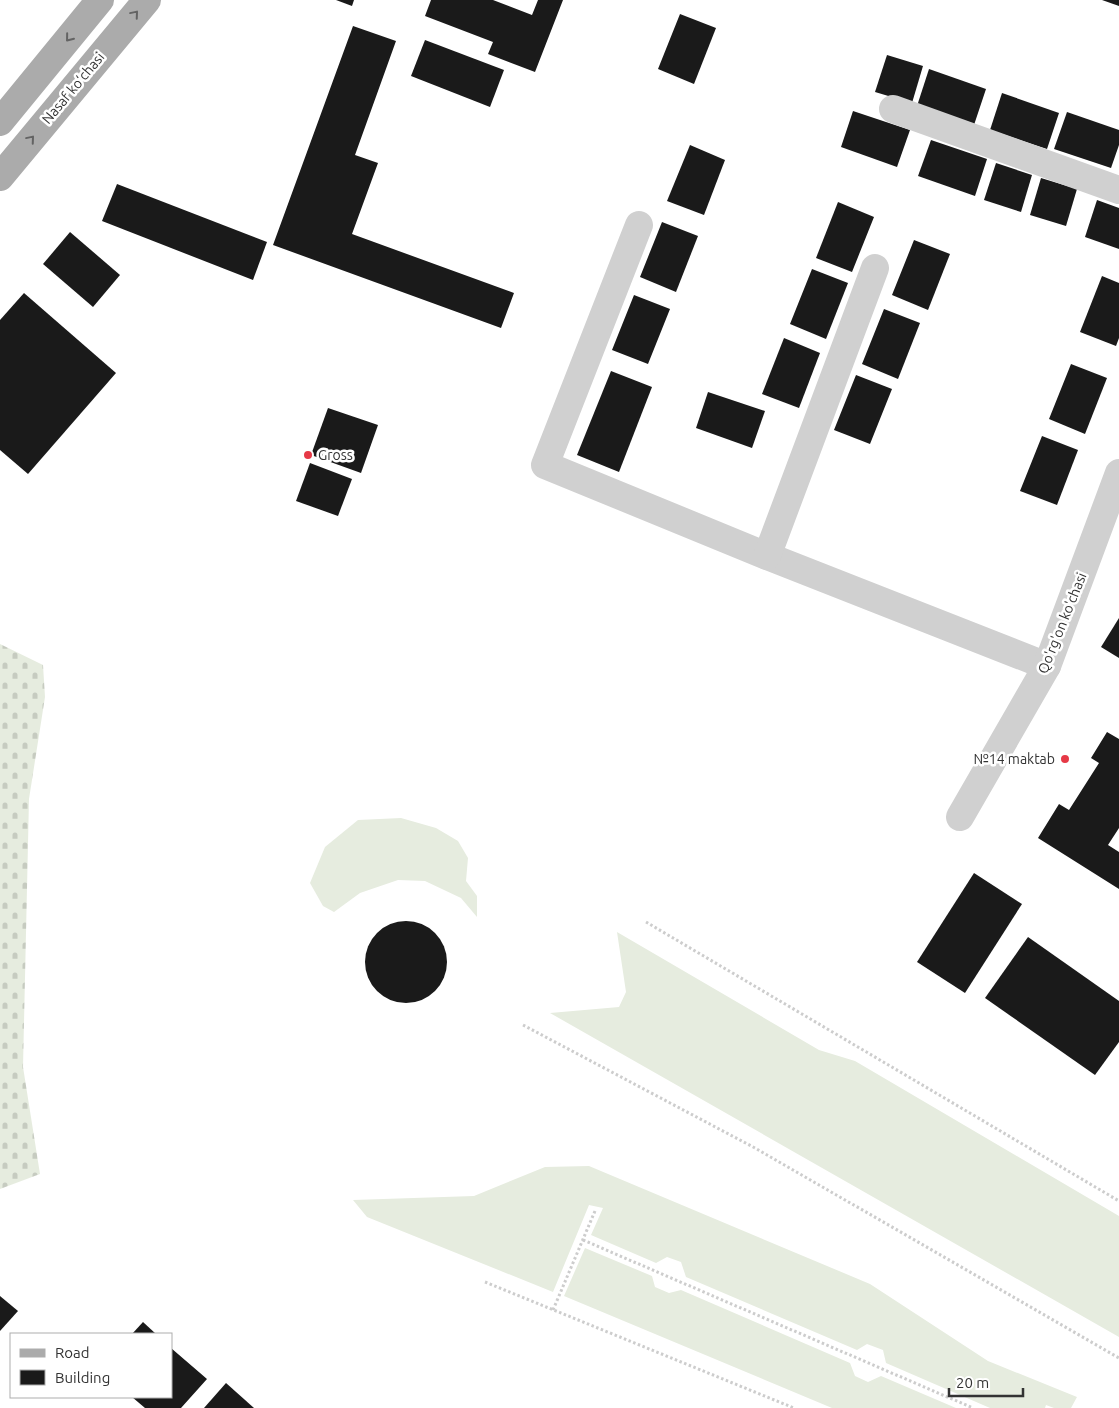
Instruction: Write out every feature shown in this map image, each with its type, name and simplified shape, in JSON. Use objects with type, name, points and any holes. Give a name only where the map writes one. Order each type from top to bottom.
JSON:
[{"type":"main road","points":[[0,122],[100,0]]},
{"type":"main road","name":"Nasaf ko‘chasi","points":[[0,177],[146,0]]},
{"type":"street","points":[[892,109],[1119,190]]},
{"type":"street","points":[[639,225],[545,465],[767,556],[1047,666]]},
{"type":"street","points":[[767,556],[875,268]]},
{"type":"street","name":"Qo'rg'on ko'chasi","points":[[960,817],[1047,666],[1119,473]]},
{"type":"path","points":[[646,922],[1119,1202]]},
{"type":"path","points":[[523,1026],[755,1148],[1119,1358]]},
{"type":"path","points":[[554,1310],[595,1211]]},
{"type":"path","points":[[583,1240],[973,1408]]},
{"type":"path","points":[[485,1282],[794,1408]]},
{"type":"green space","points":[[0,644],[43,665],[45,697],[29,799],[23,1067],[40,1174],[0,1189]]},
{"type":"green space","points":[[401,818],[436,828],[458,841],[468,858],[466,881],[477,896],[477,917],[461,898],[425,881],[398,880],[360,893],[334,912],[323,906],[310,883],[325,847],[358,820]]},
{"type":"green space","points":[[617,932],[819,1050],[855,1061],[1119,1216],[1119,1337],[550,1013],[619,1007],[626,992]]},
{"type":"green space","points":[[589,1166],[870,1284],[988,1361],[1077,1397],[1071,1408],[1054,1408],[1046,1405],[1045,1408],[990,1408],[886,1363],[883,1350],[867,1344],[857,1350],[686,1277],[681,1262],[667,1257],[656,1263],[591,1235],[603,1208],[589,1205],[553,1292],[367,1217],[353,1200],[474,1196],[545,1167]]},
{"type":"green space","points":[[585,1248],[652,1276],[655,1287],[669,1293],[681,1290],[850,1363],[855,1376],[868,1382],[881,1376],[956,1408],[832,1408],[564,1296]]},
{"type":"building","points":[[336,0],[354,0],[352,6]]},
{"type":"building","points":[[431,0],[493,0],[532,15],[538,0],[563,0],[535,72],[488,54],[493,42],[425,16]]},
{"type":"building","points":[[1102,0],[1119,0],[1119,6]]},
{"type":"building","points":[[680,14],[716,28],[694,84],[658,69]]},
{"type":"building","points":[[353,26],[396,41],[355,155],[378,163],[352,234],[514,293],[501,328],[273,245]]},
{"type":"building","points":[[425,40],[504,70],[490,107],[411,76]]},
{"type":"building","points":[[887,55],[923,66],[912,103],[875,92]]},
{"type":"building","points":[[929,69],[986,89],[974,125],[917,106]]},
{"type":"building","points":[[1002,93],[1059,113],[1047,149],[990,130]]},
{"type":"building","points":[[853,111],[910,130],[897,167],[841,147]]},
{"type":"building","points":[[1067,112],[1119,130],[1119,145],[1111,168],[1054,149]]},
{"type":"building","points":[[931,140],[987,159],[975,196],[918,176]]},
{"type":"building","points":[[690,145],[725,160],[704,215],[667,201]]},
{"type":"building","points":[[996,163],[1032,175],[1021,212],[984,200]]},
{"type":"building","points":[[1041,178],[1077,189],[1066,226],[1030,215]]},
{"type":"building","points":[[117,184],[267,242],[253,280],[102,221]]},
{"type":"building","points":[[1097,200],[1119,208],[1119,249],[1085,237]]},
{"type":"building","points":[[838,202],[874,217],[852,272],[816,258]]},
{"type":"building","points":[[662,222],[698,236],[676,292],[640,277]]},
{"type":"building","points":[[70,232],[120,275],[93,307],[43,264]]},
{"type":"building","points":[[914,240],[950,254],[928,310],[892,295]]},
{"type":"building","points":[[812,269],[848,283],[826,339],[790,324]]},
{"type":"building","points":[[1102,276],[1119,283],[1119,338],[1116,346],[1080,332]]},
{"type":"building","points":[[24,293],[116,373],[28,474],[0,450],[0,320]]},
{"type":"building","points":[[634,295],[670,309],[648,364],[612,350]]},
{"type":"building","points":[[884,309],[920,323],[898,379],[862,364]]},
{"type":"building","points":[[784,338],[820,353],[799,408],[762,394]]},
{"type":"building","points":[[1071,364],[1107,378],[1085,434],[1049,419]]},
{"type":"building","points":[[611,371],[652,387],[619,472],[577,455]]},
{"type":"building","points":[[856,375],[892,389],[870,444],[834,430]]},
{"type":"building","points":[[708,392],[765,411],[752,448],[696,428]]},
{"type":"building","points":[[328,408],[378,425],[361,473],[311,455]]},
{"type":"building","points":[[1042,436],[1078,450],[1057,505],[1020,491]]},
{"type":"building","points":[[310,463],[352,479],[338,516],[296,501]]},
{"type":"building","points":[[1119,618],[1119,658],[1101,647]]},
{"type":"building","points":[[1107,732],[1119,739],[1119,828],[1108,845],[1119,852],[1119,889],[1038,838],[1059,804],[1069,810],[1099,763],[1091,758]]},
{"type":"building","points":[[974,873],[1022,904],[965,993],[917,962]]},
{"type":"building","points":[[406,921],[422,924],[435,933],[444,946],[447,962],[444,978],[435,991],[422,1000],[406,1003],[390,1000],[377,991],[368,978],[365,962],[368,946],[377,933],[390,924]]},
{"type":"building","points":[[1028,937],[1119,1001],[1119,1042],[1095,1075],[985,998]]},
{"type":"building","points":[[0,1296],[18,1311],[0,1331]]},
{"type":"building","points":[[143,1322],[155,1333],[133,1333]]},
{"type":"building","points":[[172,1349],[207,1379],[181,1408],[145,1408],[133,1398],[172,1398]]},
{"type":"building","points":[[226,1383],[254,1408],[204,1408]]},
{"type":"place","name":"Gross","points":[[308,455]]},
{"type":"place","name":"№14 maktab","points":[[1065,759]]}]
